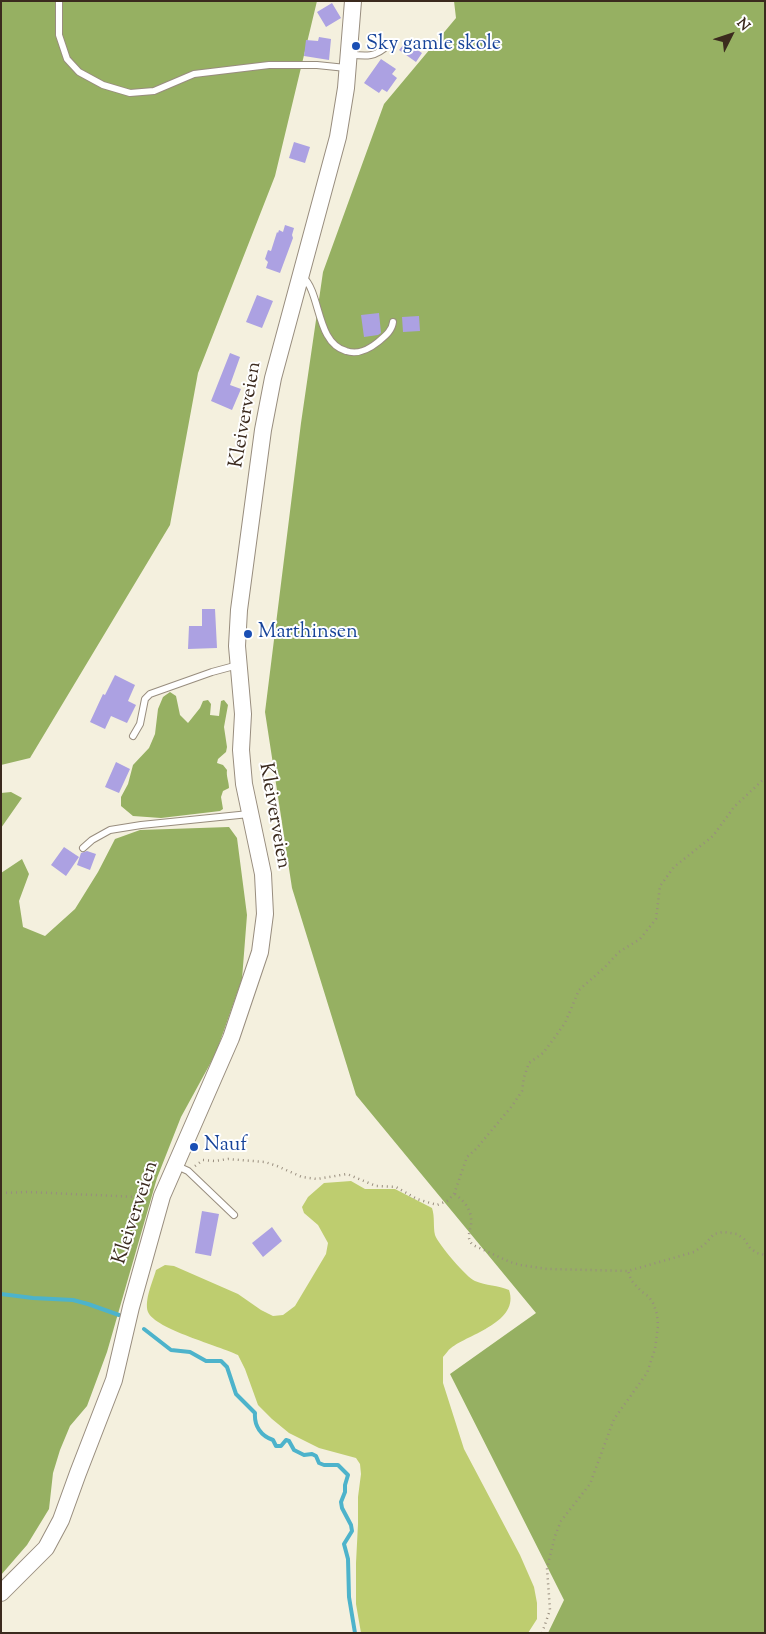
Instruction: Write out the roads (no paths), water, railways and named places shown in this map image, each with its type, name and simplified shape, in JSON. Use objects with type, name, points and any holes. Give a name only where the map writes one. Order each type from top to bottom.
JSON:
[{"type":"street","name":"Kleiverveien","points":[[1,1593],[46,1548],[61,1520],[114,1380],[131,1306],[162,1196],[181,1167],[231,1038],[260,952],[264,914],[263,874],[244,784],[241,750],[243,714],[237,646],[239,610],[263,430],[273,378],[338,137],[348,61],[353,1]]},
{"type":"lane","points":[[59,1],[59,36],[67,59],[79,72],[103,85],[130,93],[154,91],[194,74],[269,65],[317,65],[348,61],[374,55],[381,52],[388,45]]},
{"type":"lane","points":[[300,275],[306,280],[311,291],[322,325],[332,342],[342,350],[354,354],[374,345],[388,333],[393,322]]},
{"type":"lane","points":[[133,736],[140,724],[145,699],[150,694],[212,672],[239,665]]},
{"type":"lane","points":[[83,848],[92,840],[110,830],[251,814]]},
{"type":"lane","points":[[181,1167],[234,1215]]},
{"type":"waterway","points":[[1,1294],[73,1300],[119,1315]]},
{"type":"waterway","points":[[144,1329],[171,1350],[190,1352],[206,1361],[221,1361],[227,1367],[236,1394],[255,1413],[259,1430],[273,1440],[276,1446],[281,1446],[286,1440],[289,1441],[294,1450],[304,1455],[312,1454],[316,1456],[319,1463],[324,1465],[338,1465],[348,1475],[341,1502],[352,1531],[344,1544],[348,1559],[349,1597],[355,1633]]},
{"type":"place","name":"Sky gamle skole","points":[[356,46]]},
{"type":"place","name":"Marthinsen","points":[[248,634]]},
{"type":"place","name":"Nauf","points":[[194,1147]]}]
